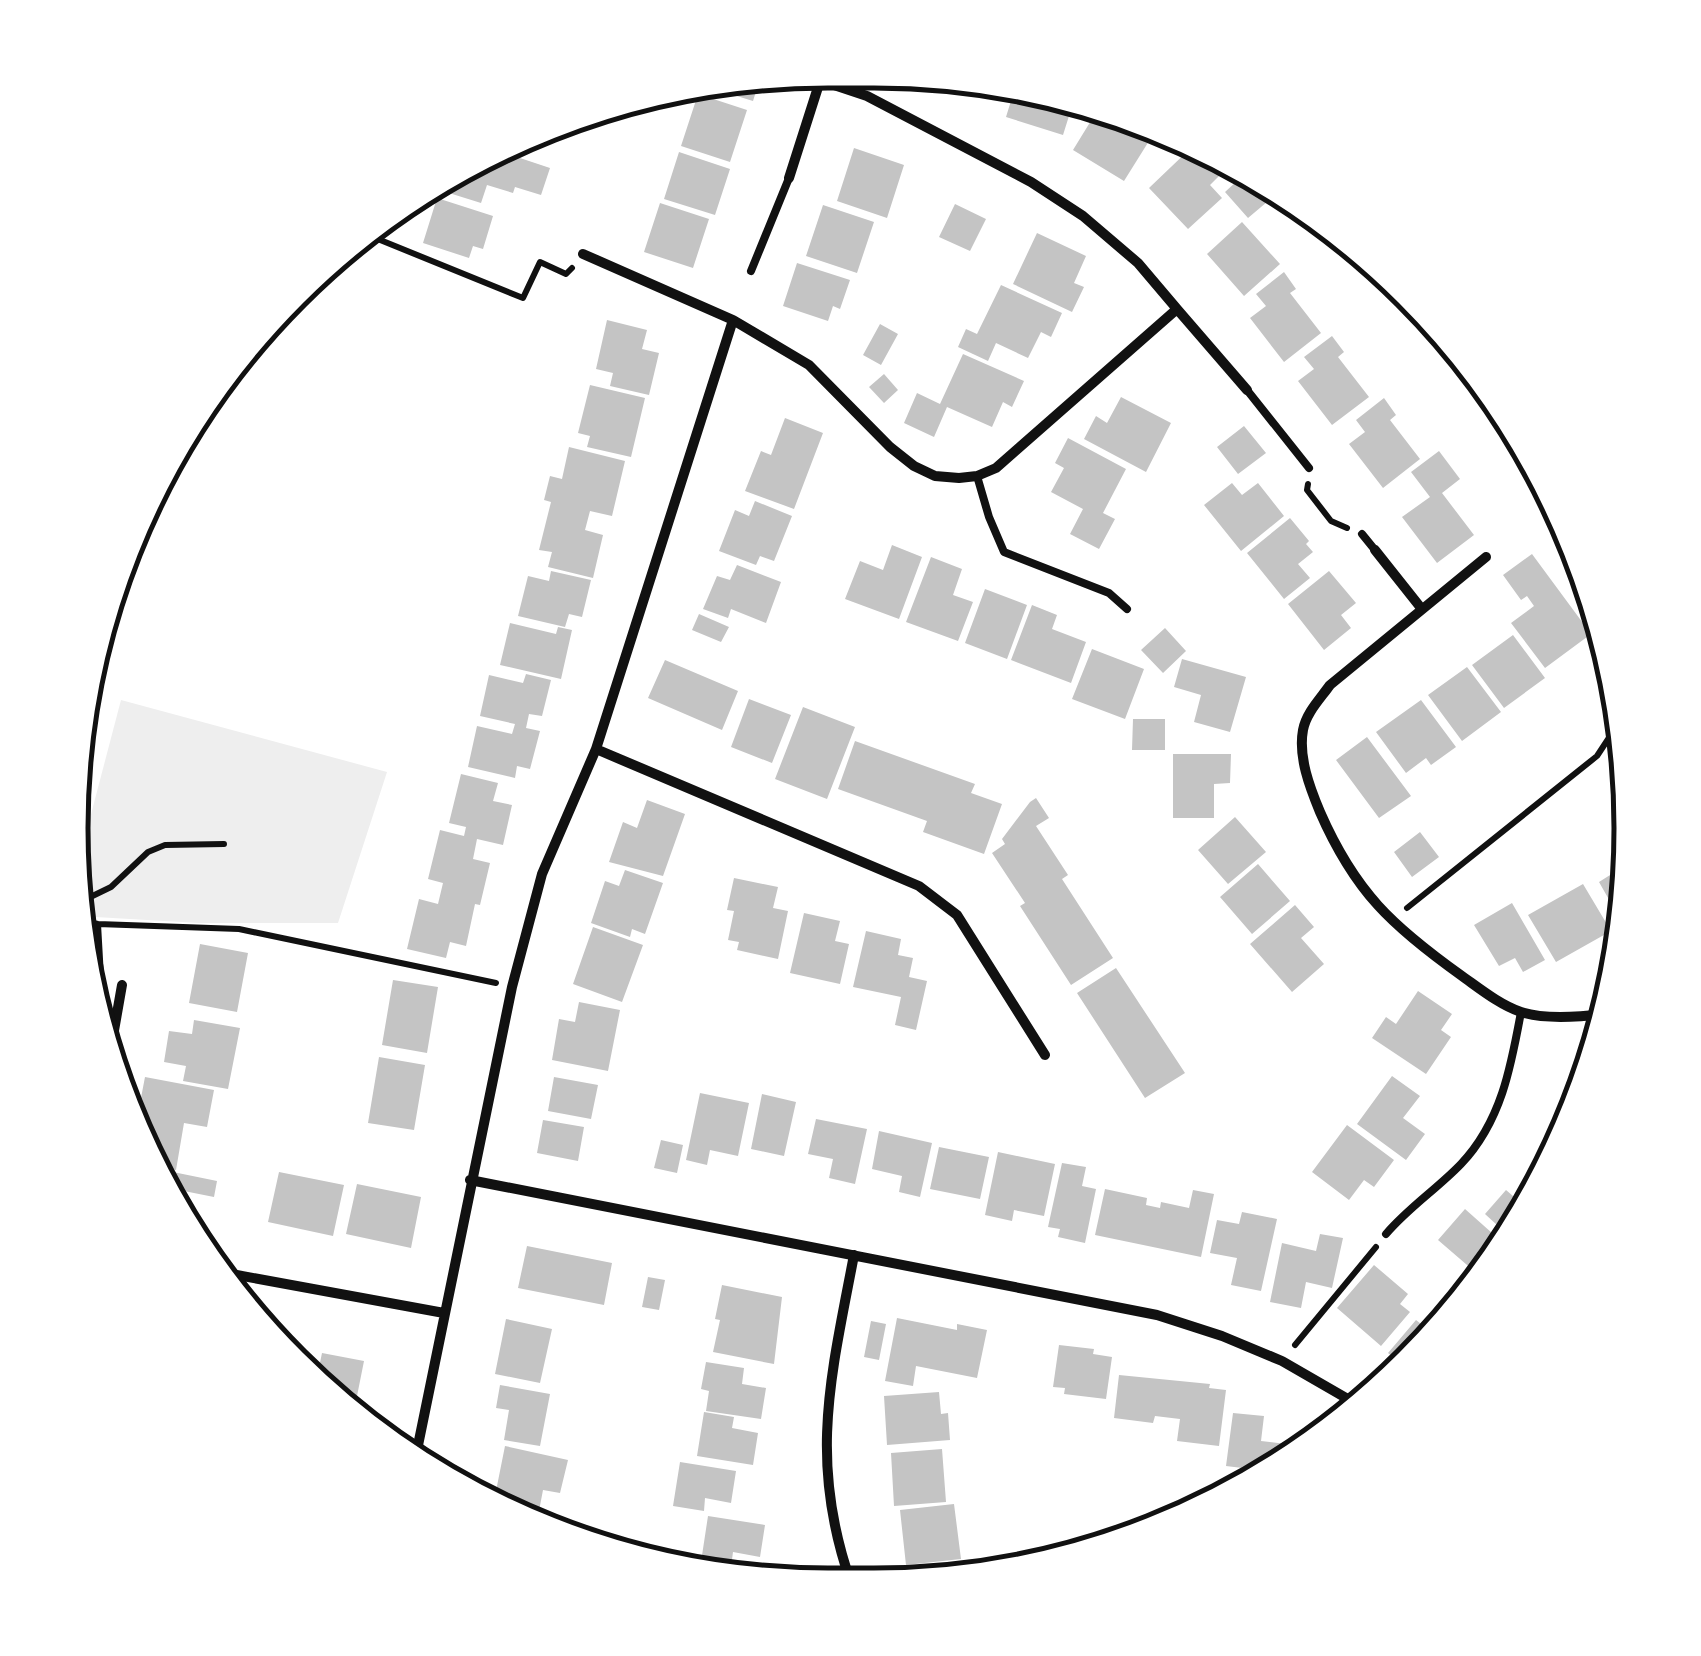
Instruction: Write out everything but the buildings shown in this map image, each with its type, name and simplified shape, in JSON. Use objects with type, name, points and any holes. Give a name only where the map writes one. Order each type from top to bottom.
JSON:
[{"type":"street","points":[[789,178],[819,88]]},
{"type":"street","points":[[842,88],[867,96],[1032,182],[1083,216],[1138,262],[1247,390]]},
{"type":"street","points":[[582,254],[733,320],[809,365],[890,447],[935,476],[978,476],[996,468],[1177,309]]},
{"type":"street","points":[[418,1445],[512,986],[542,874],[596,749],[733,320]]},
{"type":"street","points":[[1375,550],[1421,608]]},
{"type":"street","points":[[1486,557],[1330,685],[1311,710],[1303,730],[1303,758],[1335,845],[1357,883],[1391,922],[1478,988],[1521,1012],[1589,1015]]},
{"type":"street","points":[[596,749],[920,886],[956,916],[1045,1054]]},
{"type":"street","points":[[115,1026],[122,986]]},
{"type":"street","points":[[470,1180],[1157,1315],[1282,1360],[1346,1397]]},
{"type":"street","points":[[847,1568],[833,1519],[825,1461],[828,1391],[854,1255]]},
{"type":"street","points":[[238,1275],[444,1312]]},
{"type":"lane","points":[[751,271],[789,178]]},
{"type":"lane","points":[[1247,390],[1309,468]]},
{"type":"lane","points":[[978,476],[1004,552],[1109,593],[1128,609]]},
{"type":"lane","points":[[1362,534],[1375,550]]},
{"type":"lane","points":[[1386,1234],[1406,1211],[1462,1163],[1491,1123],[1510,1074],[1521,1012]]},
{"type":"path","points":[[379,239],[523,298],[540,262],[566,274],[582,254]]},
{"type":"path","points":[[1309,468],[1307,490],[1331,520],[1362,534]]},
{"type":"path","points":[[1391,922],[1597,756],[1608,739]]},
{"type":"path","points":[[91,897],[112,887],[148,852],[165,845],[224,844]]},
{"type":"path","points":[[94,923],[239,929],[512,986]]},
{"type":"path","points":[[98,924],[102,973]]},
{"type":"path","points":[[1282,1360],[1386,1234]]},
{"type":"shaded area","points":[[121,700],[387,772],[338,923],[199,923],[93,917],[88,826]]}]
